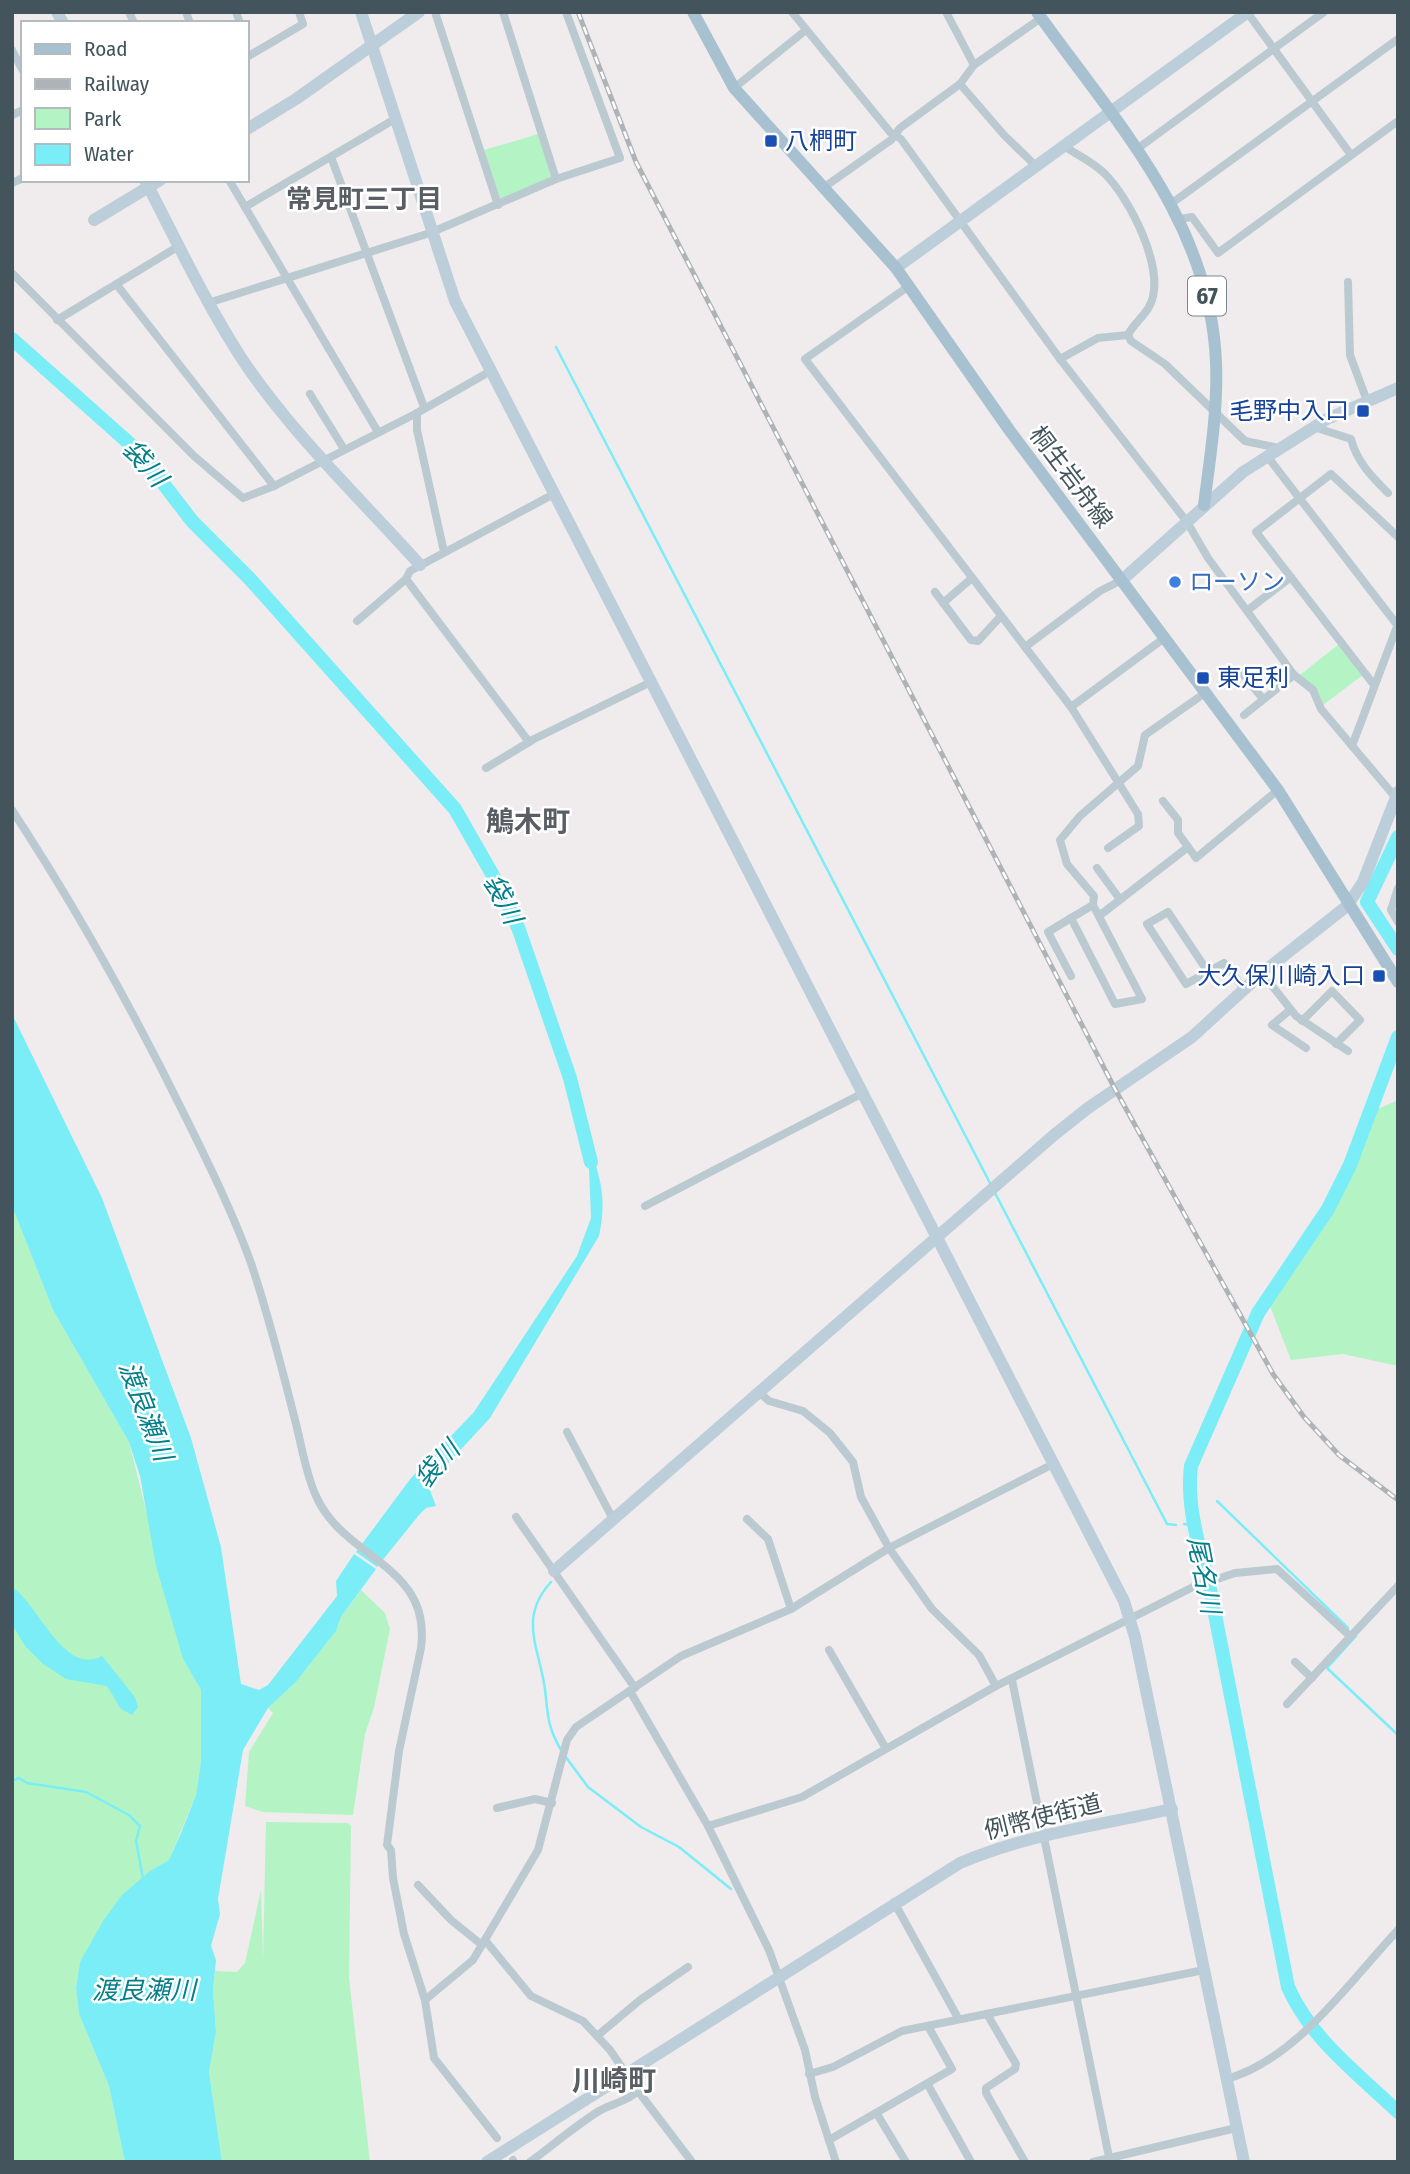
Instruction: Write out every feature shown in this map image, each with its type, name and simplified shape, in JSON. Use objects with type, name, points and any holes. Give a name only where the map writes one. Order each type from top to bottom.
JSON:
[{"type":"main road","name":"桐生岩舟線","points":[[693,12],[734,89],[896,268],[1010,431],[1278,790],[1347,906],[1398,982]]},
{"type":"main road","name":"67","points":[[1039,15],[1137,149],[1172,203],[1198,265],[1210,309],[1216,363],[1204,505]]},
{"type":"street","points":[[248,56],[303,24],[299,12]]},
{"type":"street","points":[[361,12],[430,233],[455,301],[489,372],[1115,1579],[1130,1617],[1244,2162]]},
{"type":"street","points":[[248,128],[419,12]]},
{"type":"street","points":[[436,12],[498,205]]},
{"type":"street","points":[[503,12],[556,180]]},
{"type":"street","points":[[208,303],[430,233],[556,180],[620,158],[566,12]]},
{"type":"street","points":[[554,1571],[1088,1108],[1192,1037],[1262,973],[1347,906],[1363,882],[1397,795],[1321,709],[1313,690],[1294,675],[1208,558],[1187,522],[1059,359],[901,139],[792,12]]},
{"type":"street","points":[[946,12],[974,65]]},
{"type":"street","points":[[896,268],[1248,12],[1351,155]]},
{"type":"street","points":[[1137,149],[1324,12]]},
{"type":"street","points":[[823,188],[960,84],[974,65],[1039,15]]},
{"type":"street","points":[[734,89],[806,30]]},
{"type":"street","points":[[1172,203],[1398,39]]},
{"type":"street","points":[[12,50],[21,67]]},
{"type":"street","points":[[960,84],[1004,135],[1036,166]]},
{"type":"street","points":[[246,207],[395,119]]},
{"type":"street","points":[[1180,219],[1192,217],[1218,253],[1398,121]]},
{"type":"street","points":[[1059,359],[1098,338],[1128,335],[1150,305],[1153,294],[1151,265],[1142,232],[1131,207],[1103,171],[1064,146]]},
{"type":"street","points":[[331,157],[421,410],[418,430],[444,552]]},
{"type":"street","points":[[230,182],[378,432]]},
{"type":"street","points":[[94,220],[147,184],[208,303],[261,386],[420,565]]},
{"type":"street","points":[[57,320],[179,246]]},
{"type":"street","points":[[12,273],[194,456],[238,494],[248,498],[421,410],[489,372]]},
{"type":"street","points":[[1348,282],[1350,355],[1367,401]]},
{"type":"street","points":[[117,285],[274,486]]},
{"type":"street","points":[[909,286],[805,359],[1071,707],[1141,821],[1139,826],[1108,848]]},
{"type":"street","points":[[1128,335],[1131,341],[1165,363],[1245,441],[1279,448]]},
{"type":"street","points":[[310,394],[344,449]]},
{"type":"street","points":[[1025,647],[1100,591],[1122,580],[1243,472],[1314,426],[1367,401],[1395,394]]},
{"type":"street","points":[[1314,426],[1351,439],[1354,452],[1368,473],[1388,493]]},
{"type":"street","points":[[1267,456],[1397,625],[1352,746]]},
{"type":"street","points":[[1374,685],[1256,531],[1331,474],[1398,537]]},
{"type":"street","points":[[357,621],[406,579],[410,571],[552,495]]},
{"type":"street","points":[[1248,610],[1291,577]]},
{"type":"street","points":[[943,603],[972,578]]},
{"type":"street","points":[[406,579],[529,742]]},
{"type":"street","points":[[935,592],[971,640],[978,641],[1001,616]]},
{"type":"street","points":[[1071,707],[1163,639]]},
{"type":"street","points":[[1241,672],[1263,699]]},
{"type":"street","points":[[1244,715],[1294,675]]},
{"type":"street","points":[[486,768],[529,742],[649,683]]},
{"type":"street","points":[[1071,918],[1115,1004],[1142,999],[1093,905],[1094,897],[1067,864],[1060,840],[1080,816],[1138,766],[1145,735],[1205,693]]},
{"type":"street","points":[[1163,802],[1178,820],[1178,833],[1196,858],[1203,856],[1278,790]]},
{"type":"street","points":[[12,810],[58,879],[148,1040],[215,1178],[251,1265],[288,1394],[304,1464],[316,1496],[332,1522],[382,1563],[412,1594],[422,1622],[421,1648],[399,1751],[387,1844],[391,1850],[393,1878],[404,1934],[425,2000],[433,2058],[497,2138]]},
{"type":"street","points":[[1099,916],[1188,847]]},
{"type":"street","points":[[1097,868],[1119,898]]},
{"type":"street","points":[[1398,888],[1391,910],[1398,922]]},
{"type":"street","points":[[1071,976],[1048,932],[1093,905]]},
{"type":"street","points":[[1208,972],[1168,912],[1147,924],[1186,984],[1208,972],[1224,963],[1245,990]]},
{"type":"street","points":[[1262,973],[1290,1010],[1302,1021],[1348,1051]]},
{"type":"street","points":[[1302,1021],[1332,991],[1360,1020],[1336,1044]]},
{"type":"street","points":[[1290,1010],[1272,1025],[1306,1048]]},
{"type":"street","points":[[645,1206],[863,1093]]},
{"type":"street","points":[[760,1393],[769,1401],[803,1411],[830,1433],[853,1462],[861,1497],[889,1548],[932,1609],[979,1655],[996,1686]]},
{"type":"street","points":[[567,1432],[614,1521]]},
{"type":"street","points":[[425,2000],[472,1960],[541,1843],[567,1740],[576,1727],[692,1651],[791,1609],[889,1548],[1055,1464]]},
{"type":"street","points":[[516,1517],[632,1689],[708,1826],[769,1950],[805,2050],[808,2074],[836,2162]]},
{"type":"street","points":[[747,1519],[768,1539],[791,1609]]},
{"type":"street","points":[[708,1826],[802,1797],[885,1747],[996,1686],[1130,1617],[1219,1576],[1277,1569],[1350,1636]]},
{"type":"street","points":[[1287,1704],[1398,1586]]},
{"type":"street","points":[[829,1650],[885,1747]]},
{"type":"street","points":[[1295,1662],[1312,1678]]},
{"type":"street","points":[[1012,1680],[1109,2159]]},
{"type":"street","points":[[497,1808],[535,1799],[552,1803]]},
{"type":"street","name":"例幣使街道","points":[[487,2162],[778,1975],[960,1863],[985,1852],[1044,1835],[1172,1809]]},
{"type":"street","points":[[418,1885],[451,1920],[484,1943],[531,1996],[575,2015],[597,2036],[692,2162]]},
{"type":"street","points":[[894,1902],[958,2018]]},
{"type":"street","points":[[1227,2079],[1269,2062],[1298,2037],[1398,1930]]},
{"type":"street","points":[[597,2036],[640,2000],[688,1967]]},
{"type":"street","points":[[808,2074],[833,2067],[902,2031],[1205,1970]]},
{"type":"street","points":[[987,2014],[1016,2064],[1015,2069],[986,2088],[986,2093],[1025,2162]]},
{"type":"street","points":[[829,2140],[952,2069],[928,2026]]},
{"type":"street","points":[[928,2085],[971,2162]]},
{"type":"street","points":[[530,2162],[595,2113],[613,2103],[630,2099],[638,2091]]},
{"type":"street","points":[[877,2114],[906,2162]]},
{"type":"street","points":[[1093,2162],[1236,2128]]},
{"type":"green space","points":[[538,134],[551,176],[547,182],[504,199],[499,197],[484,150]]},
{"type":"green space","points":[[1339,644],[1363,675],[1323,705],[1300,675]]},
{"type":"green space","points":[[1398,1100],[1398,1366],[1343,1354],[1291,1360],[1270,1306],[1340,1193],[1375,1110]]},
{"type":"green space","points":[[12,1206],[53,1310],[129,1442],[183,1659],[201,1690],[201,1762],[196,1795],[169,1860],[150,1871],[80,1962],[76,1988],[79,2014],[109,2086],[125,2162],[12,2162]]},
{"type":"green space","points":[[361,1590],[385,1613],[390,1629],[374,1708],[365,1734],[353,1815],[263,1812],[245,1806],[249,1752],[273,1713],[268,1708],[296,1682],[336,1631],[341,1617]]},
{"type":"green space","points":[[266,1822],[348,1823],[351,1826],[349,1978],[370,2162],[222,2162],[209,2072],[216,2032],[213,1990],[215,1971],[237,1972],[245,1963],[261,1890],[263,1958]]},
{"type":"water","name":"渡良瀬川","points":[[12,1014],[102,1198],[191,1438],[221,1547],[241,1684],[259,1690],[268,1685],[337,1596],[336,1581],[354,1554],[376,1569],[341,1617],[336,1631],[296,1682],[268,1708],[243,1750],[218,1899],[220,1914],[211,1946],[216,1960],[213,1990],[216,2032],[209,2072],[222,2162],[125,2162],[109,2086],[79,2014],[76,1988],[80,1962],[103,1921],[122,1895],[150,1871],[169,1860],[196,1795],[201,1762],[201,1690],[183,1659],[156,1566],[140,1476],[129,1442],[53,1310],[12,1206]]},
{"type":"water","points":[[588,1143],[601,1189],[599,1236],[490,1418],[428,1485],[436,1506],[426,1508],[419,1515],[377,1567],[356,1552],[411,1478],[474,1412],[577,1256],[591,1218]]},
{"type":"water","points":[[12,1587],[22,1595],[64,1648],[88,1660],[102,1656],[135,1697],[138,1707],[132,1715],[121,1709],[107,1686],[66,1679],[43,1664],[26,1647],[12,1625]]},
{"type":"waterway","name":"袋川","points":[[12,339],[139,452],[192,521],[249,578],[455,809],[503,893],[519,930],[570,1078],[591,1162]]},
{"type":"waterway","points":[[556,347],[991,1185]]},
{"type":"waterway","name":"尾名川","points":[[1398,837],[1367,902],[1398,949]]},
{"type":"waterway","name":"尾名川","points":[[1398,1037],[1350,1165],[1328,1209],[1258,1313],[1191,1466],[1190,1481],[1194,1526],[1209,1584],[1288,1987],[1309,2023],[1322,2039],[1398,2112]]},
{"type":"waterway","points":[[994,1191],[1167,1524],[1176,1525]]},
{"type":"waterway","points":[[1217,1501],[1348,1628]]},
{"type":"waterway","points":[[1184,1524],[1194,1525]]},
{"type":"waterway","points":[[551,1582],[535,1608],[533,1633],[549,1720],[561,1750]]},
{"type":"waterway","points":[[1356,1636],[1327,1668],[1398,1735]]},
{"type":"waterway","points":[[565,1756],[588,1787],[641,1827],[679,1847],[731,1889]]},
{"type":"waterway","points":[[12,1781],[19,1778],[27,1783],[86,1792],[129,1815],[140,1826],[136,1841],[143,1878]]},
{"type":"railway","points":[[578,12],[636,162],[1115,1089],[1273,1374],[1304,1417],[1339,1455],[1398,1500]]},
{"type":"place","name":"八椚町","points":[[771,141]]},
{"type":"place","name":"毛野中入口","points":[[1363,411]]},
{"type":"place","name":"ローソン","points":[[1175,582]]},
{"type":"place","name":"東足利","points":[[1203,678]]},
{"type":"place","name":"大久保川崎入口","points":[[1379,976]]},
{"type":"district","name":"常見町三丁目","points":[[364,199]]},
{"type":"district","name":"鵤木町","points":[[528,821]]},
{"type":"district","name":"川崎町","points":[[614,2080]]}]
